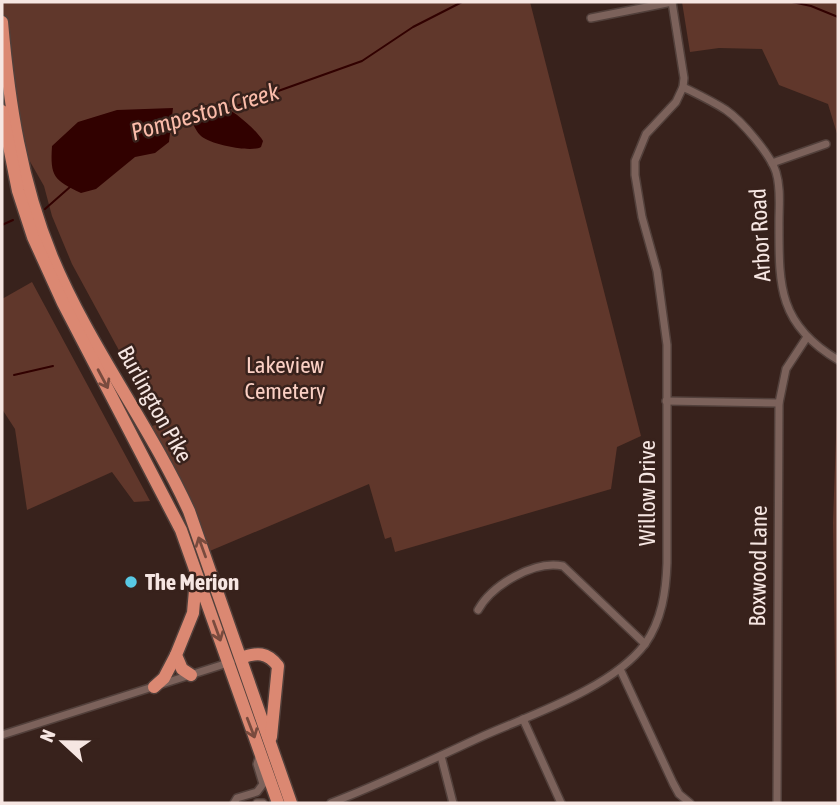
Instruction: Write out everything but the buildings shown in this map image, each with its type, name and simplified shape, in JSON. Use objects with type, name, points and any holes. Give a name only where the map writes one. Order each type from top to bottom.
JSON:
[{"type":"highway","name":"Burlington Pike","points":[[2,22],[16,137],[35,211],[53,259],[179,491],[205,553],[261,753],[278,803]]},
{"type":"highway","name":"Burlington Pike","points":[[2,111],[18,191],[43,260],[181,530],[196,572],[270,741],[291,803]]},
{"type":"highway","points":[[154,687],[164,678],[193,614],[196,572]]},
{"type":"highway","points":[[235,661],[261,653],[271,657],[278,666],[270,741]]},
{"type":"highway","points":[[176,655],[183,669],[191,675]]},
{"type":"street","points":[[592,18],[672,2],[684,78],[683,87]]},
{"type":"street","name":"Arbor Road","points":[[683,87],[727,111],[763,149],[772,163],[779,189],[781,289],[792,316],[807,337],[838,360]]},
{"type":"street","name":"Willow Drive","points":[[331,803],[592,687],[620,669],[645,644],[658,620],[666,587],[667,345],[659,284],[642,217],[635,161],[646,134],[676,102],[683,87]]},
{"type":"street","points":[[772,163],[826,144]]},
{"type":"street","name":"Boxwood Lane","points":[[777,803],[779,403],[786,369],[807,337]]},
{"type":"street","points":[[666,401],[779,403]]},
{"type":"street","points":[[478,610],[485,597],[534,566],[563,566],[645,644]]},
{"type":"street","points":[[2,735],[235,661]]},
{"type":"street","points":[[620,669],[673,783],[690,803]]},
{"type":"street","points":[[523,719],[561,803]]},
{"type":"street","points":[[234,803],[237,799],[257,792],[263,784],[257,764],[261,753]]},
{"type":"street","points":[[441,756],[453,803]]},
{"type":"street","points":[[257,803],[263,803]]},
{"type":"green space","name":"Lakeview Cemetery","points":[[2,2],[530,2],[641,436],[617,447],[611,489],[395,552],[391,537],[385,539],[369,484],[205,553],[145,428],[159,424],[72,264],[52,216],[44,186],[16,137]]},
{"type":"green space","points":[[682,2],[838,2],[838,137],[828,104],[779,85],[762,49],[719,48],[690,52]]},
{"type":"green space","points":[[32,282],[150,501],[134,502],[112,472],[27,510],[15,429],[2,409],[2,299]]},
{"type":"green space","points":[[838,382],[838,803],[837,803],[833,522]]},
{"type":"water","points":[[218,104],[236,114],[255,131],[263,141],[261,147],[229,147],[211,142],[200,135],[189,115],[191,111],[193,108]]},
{"type":"water","points":[[173,108],[169,142],[155,153],[135,157],[96,189],[81,193],[59,181],[53,171],[52,146],[78,122],[117,110]]},
{"type":"waterway","name":"Pompeston Creek","points":[[228,109],[362,61],[413,27],[462,2]]},
{"type":"waterway","name":"Pompeston Creek","points":[[792,2],[838,17]]},
{"type":"waterway","name":"Pompeston Creek","points":[[170,119],[188,115]]},
{"type":"waterway","name":"Pompeston Creek","points":[[45,209],[70,187]]},
{"type":"waterway","name":"Pompeston Creek","points":[[2,225],[13,220]]},
{"type":"waterway","points":[[14,375],[53,366]]},
{"type":"place","name":"The Merion","points":[[131,582]]}]
